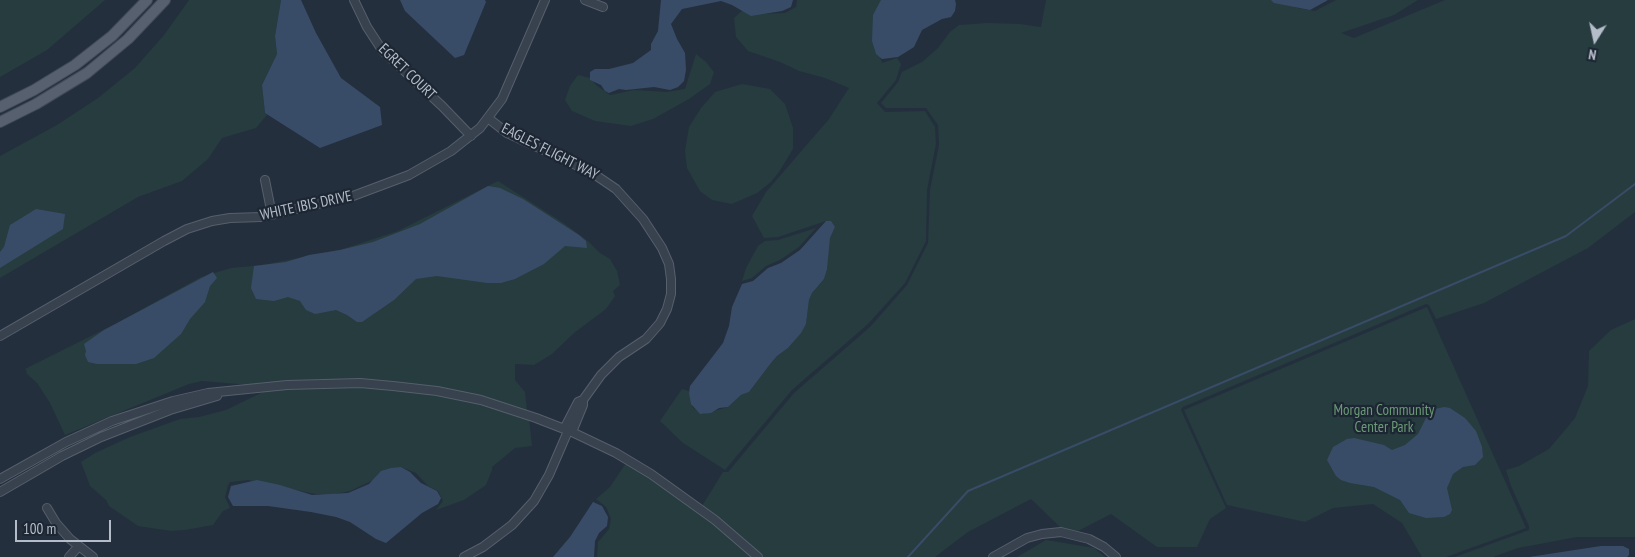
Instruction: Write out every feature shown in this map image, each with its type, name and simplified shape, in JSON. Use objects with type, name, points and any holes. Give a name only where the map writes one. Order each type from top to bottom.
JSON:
[{"type":"main road","points":[[0,108],[75,65],[112,36],[147,0]]},
{"type":"main road","points":[[0,122],[43,101],[87,73],[128,39],[165,0]]},
{"type":"street","name":"EGRET COURT","points":[[354,0],[367,27],[382,50],[471,136]]},
{"type":"street","name":"WHITE IBIS DRIVE","points":[[0,336],[187,229],[220,220],[272,215],[334,201],[381,187],[435,161],[471,136],[502,99],[545,0]]},
{"type":"street","points":[[586,0],[603,7]]},
{"type":"street","name":"EAGLES FLIGHT WAY","points":[[464,557],[483,547],[507,530],[534,500],[553,467],[578,402],[582,400],[601,375],[619,357],[651,334],[664,316],[672,286],[667,258],[643,219],[616,188],[591,172],[507,133],[488,118]]},
{"type":"street","points":[[264,180],[272,215]]},
{"type":"street","points":[[0,478],[66,442],[138,412],[190,397],[247,389],[326,383],[360,383],[416,388],[481,400],[518,412],[568,430],[616,453],[651,474],[715,520],[758,557]]},
{"type":"street","points":[[0,492],[62,456],[126,426],[189,404],[247,389]]},
{"type":"street","points":[[47,508],[56,523],[78,546],[93,557]]},
{"type":"street","points":[[993,557],[1027,538],[1061,532],[1088,539],[1104,547],[1116,557]]},
{"type":"street","points":[[69,557],[78,546]]},
{"type":"green space","points":[[0,0],[105,0],[47,50],[0,77]]},
{"type":"green space","points":[[189,0],[281,0],[275,36],[277,54],[262,85],[265,113],[267,115],[256,128],[222,138],[208,159],[182,181],[138,197],[0,278],[0,156],[57,125],[98,98],[135,68],[164,35]]},
{"type":"green space","points":[[797,0],[882,0],[878,50],[882,63],[897,58],[901,64],[896,80],[877,103],[885,112],[925,111],[935,127],[936,144],[927,190],[926,241],[905,283],[868,324],[792,390],[725,470],[683,443],[660,421],[682,389],[689,391],[693,408],[703,414],[728,407],[741,395],[749,392],[771,363],[788,348],[806,324],[809,300],[812,293],[824,279],[830,238],[835,227],[826,221],[778,237],[764,238],[752,216],[766,192],[829,119],[849,88],[748,51],[736,37],[734,18],[745,8],[759,14],[785,13],[796,7]]},
{"type":"green space","points":[[1046,0],[1279,0],[1298,8],[1315,11],[1336,0],[1418,0],[1394,15],[1341,33],[1354,38],[1445,0],[1635,0],[1635,212],[1588,248],[1484,303],[1436,319],[1429,305],[1426,304],[1183,407],[1181,410],[1226,508],[1210,519],[1197,547],[1157,547],[1111,514],[1078,531],[1061,528],[1031,499],[968,532],[935,557],[763,557],[702,506],[723,472],[728,472],[794,393],[870,327],[907,285],[928,243],[930,190],[939,145],[938,125],[926,108],[886,108],[881,103],[898,82],[902,72],[922,62],[959,25],[987,23],[1041,27]]},
{"type":"green space","points":[[696,54],[714,72],[710,84],[689,99],[653,119],[631,126],[595,121],[572,111],[565,100],[570,86],[578,75],[590,78],[610,95],[634,90],[667,92],[685,89]]},
{"type":"green space","points":[[742,84],[770,89],[785,104],[793,128],[793,149],[771,182],[757,193],[732,204],[712,200],[700,191],[687,168],[685,151],[689,127],[701,108],[715,92]]},
{"type":"green space","points":[[498,181],[565,224],[610,259],[617,271],[620,285],[613,291],[615,296],[606,309],[574,333],[552,354],[534,365],[515,364],[515,380],[525,392],[527,411],[460,392],[394,382],[326,379],[250,385],[202,381],[189,384],[65,435],[50,403],[37,383],[26,373],[25,369],[115,324],[201,277],[231,268],[263,265],[340,250],[398,231]]},
{"type":"green space","points":[[816,228],[799,247],[780,260],[766,266],[752,278],[742,281],[746,268],[758,246],[765,241],[778,240]]},
{"type":"green space","name":"Morgan Community Center Park","points":[[1427,307],[1526,528],[1446,557],[1422,557],[1402,523],[1373,504],[1333,508],[1305,522],[1227,505],[1184,410]]},
{"type":"green space","points":[[1635,319],[1635,537],[1577,537],[1518,548],[1493,557],[1455,557],[1529,530],[1506,470],[1519,466],[1549,449],[1575,418],[1588,386],[1589,351],[1611,330]]},
{"type":"green space","points":[[359,387],[415,392],[459,399],[499,409],[529,419],[532,446],[515,448],[492,467],[486,485],[464,500],[436,510],[443,501],[438,491],[428,486],[416,473],[401,467],[350,491],[330,495],[315,494],[248,480],[230,482],[225,497],[230,508],[223,511],[213,525],[171,531],[138,526],[109,506],[106,500],[90,486],[81,462],[95,453],[130,437],[180,419],[199,417],[226,410],[265,391]]},
{"type":"green space","points":[[626,463],[666,488],[713,523],[752,557],[597,557],[598,542],[609,529],[611,519],[606,507],[596,499],[610,487]]},
{"type":"green space","points":[[1046,540],[1094,548],[1105,557],[1017,557]]},
{"type":"water","points":[[281,0],[301,0],[316,33],[341,78],[380,107],[382,125],[320,148],[265,113],[262,85],[277,54],[275,36]]},
{"type":"water","points":[[400,0],[485,0],[486,2],[464,55],[455,58],[405,11]]},
{"type":"water","points":[[661,0],[793,0],[791,7],[782,11],[751,16],[721,1],[682,9],[671,24],[685,53],[686,70],[684,81],[678,87],[670,90],[654,87],[619,89],[609,93],[601,85],[590,80],[590,72],[595,69],[609,69],[633,63],[651,50],[651,44],[658,31]]},
{"type":"water","points":[[881,0],[955,0],[956,4],[955,11],[951,17],[942,19],[922,30],[914,47],[898,57],[882,59],[876,54],[872,41],[873,15]]},
{"type":"water","points":[[1271,0],[1328,0],[1310,10],[1274,3]]},
{"type":"water","points":[[488,186],[500,188],[523,199],[579,235],[586,241],[587,248],[565,246],[544,264],[515,279],[501,283],[487,283],[437,276],[416,279],[394,300],[362,322],[357,322],[336,310],[315,314],[306,310],[300,301],[288,297],[274,301],[256,299],[251,288],[254,266],[286,262],[309,255],[373,242],[420,224]]},
{"type":"water","points":[[36,209],[65,214],[63,229],[0,268],[0,252],[4,247],[10,225]]},
{"type":"water","points":[[826,221],[831,221],[835,227],[830,238],[827,269],[824,279],[812,293],[809,300],[806,324],[801,333],[788,348],[777,356],[749,392],[741,395],[728,407],[719,408],[711,413],[700,414],[691,404],[690,386],[723,343],[729,326],[732,307],[742,284],[753,281],[768,268],[781,263],[800,250]]},
{"type":"water","points":[[213,272],[217,278],[210,286],[205,302],[190,319],[181,334],[154,358],[136,364],[97,364],[88,362],[84,344],[104,330]]},
{"type":"water","points":[[1450,408],[1465,418],[1476,431],[1482,447],[1483,457],[1475,465],[1463,467],[1453,474],[1447,488],[1452,510],[1450,514],[1444,517],[1426,518],[1409,513],[1400,500],[1374,487],[1341,480],[1336,476],[1327,460],[1333,447],[1347,439],[1354,438],[1384,445],[1392,450],[1405,445],[1418,434],[1426,418],[1435,409]]},
{"type":"water","points":[[401,467],[410,472],[421,483],[437,491],[441,498],[438,504],[422,513],[386,543],[376,539],[350,522],[336,517],[268,506],[233,506],[228,497],[231,486],[257,480],[312,495],[348,493],[369,484],[381,471]]},
{"type":"water","points":[[593,502],[602,506],[608,517],[607,526],[599,533],[595,541],[594,557],[553,557],[570,537]]},
{"type":"water","points":[[1601,546],[1623,546],[1629,549],[1629,555],[1627,557],[1529,557]]},
{"type":"waterway","points":[[908,557],[968,491],[1566,236],[1635,184]]}]
